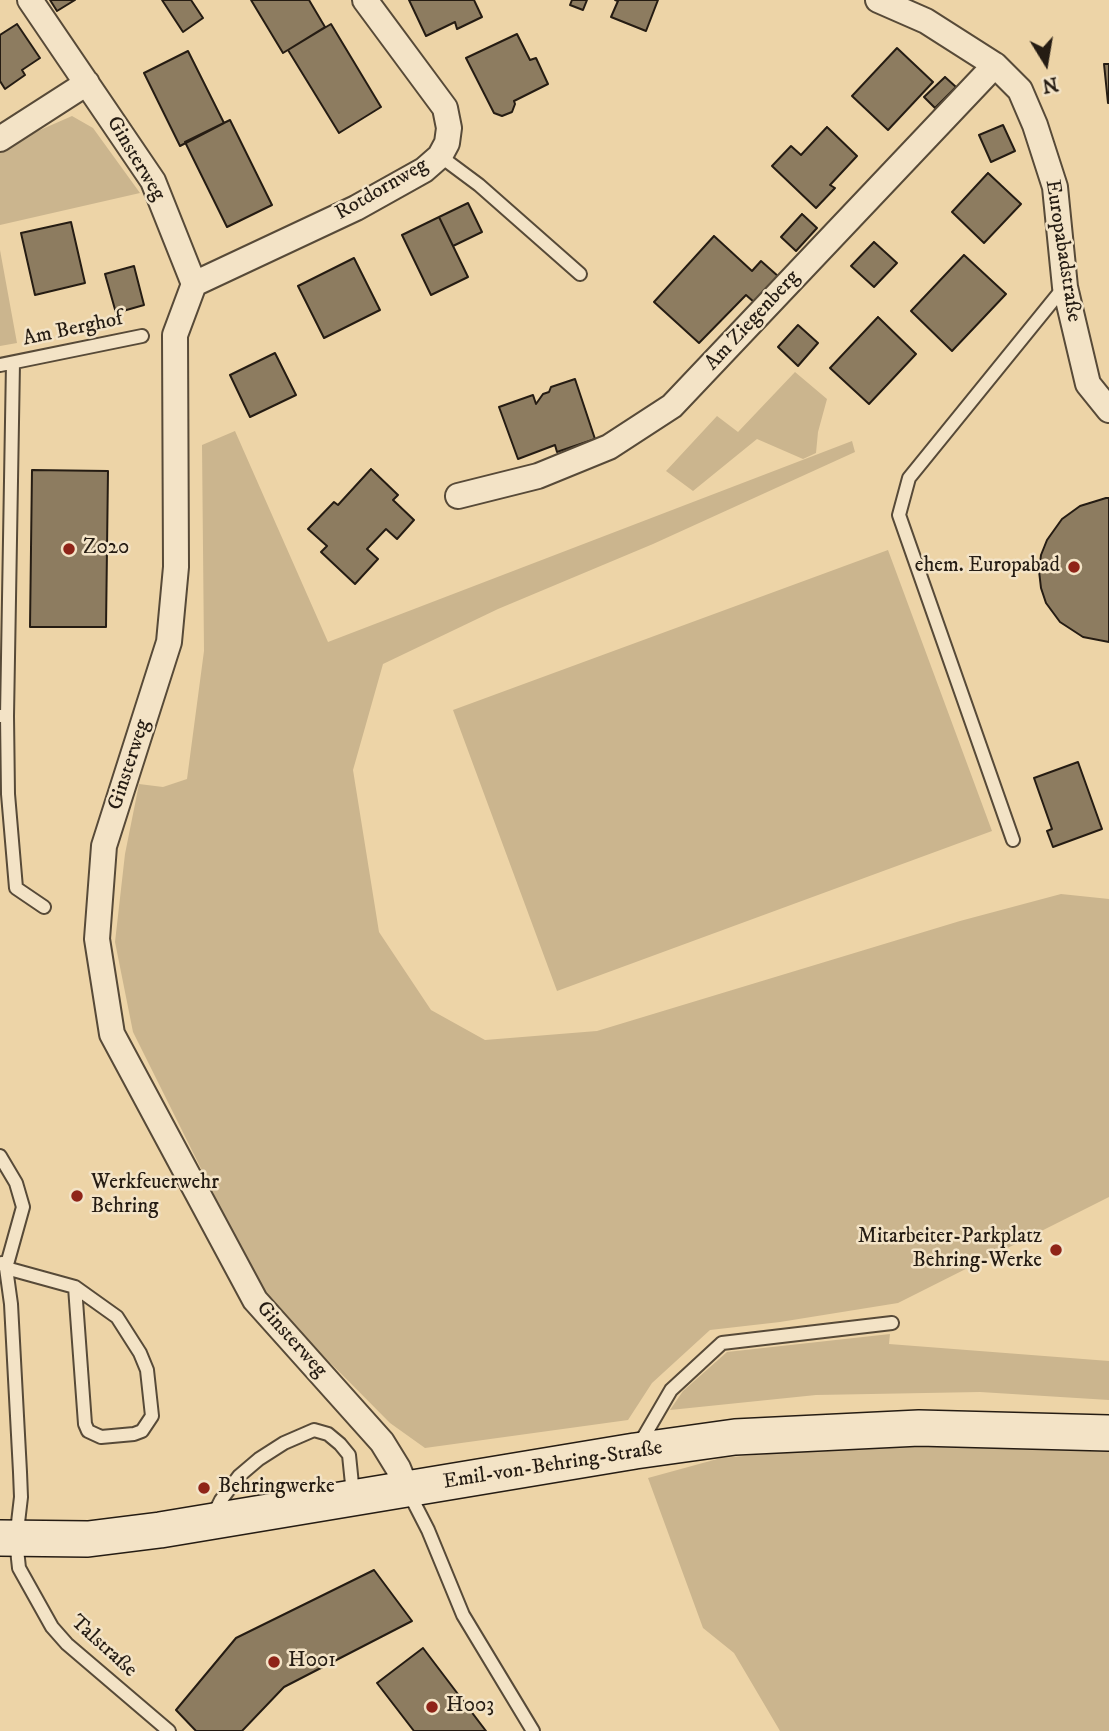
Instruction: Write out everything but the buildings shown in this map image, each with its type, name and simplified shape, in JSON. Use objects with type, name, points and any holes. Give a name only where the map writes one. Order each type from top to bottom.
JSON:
[{"type":"main road","name":"Emil-von-Behring-Straße","points":[[8,1539],[88,1539],[210,1523],[635,1451],[735,1437],[919,1428],[1109,1433]]},
{"type":"street","name":"Ginsterweg","points":[[30,0],[153,181],[194,284],[175,335],[176,567],[169,642],[104,846],[97,939],[112,1034],[255,1300],[382,1442],[398,1468],[407,1490]]},
{"type":"street","name":"Rotdornweg","points":[[194,284],[356,208],[424,170],[440,156],[447,143],[449,128],[445,108],[365,0]]},
{"type":"street","name":"Europabadstraße","points":[[878,0],[926,21],[995,65],[1020,90],[1035,125],[1055,187],[1065,287],[1088,384],[1109,410]]},
{"type":"street","name":"Am Ziegenberg","points":[[458,496],[538,476],[609,447],[672,406],[995,65]]},
{"type":"street","points":[[0,139],[87,83]]},
{"type":"lane","points":[[440,156],[580,274]]},
{"type":"lane","points":[[1013,841],[899,515],[909,478],[1065,287]]},
{"type":"lane","name":"Am Berghof","points":[[44,908],[16,888],[8,794],[3,716],[6,364],[142,336]]},
{"type":"lane","points":[[0,1156],[16,1183],[23,1207],[3,1264],[11,1304],[21,1497],[8,1539]]},
{"type":"lane","points":[[3,1264],[75,1287],[117,1317],[140,1353],[147,1370],[152,1416],[142,1432],[101,1437],[88,1431],[85,1424],[75,1287]]},
{"type":"lane","points":[[635,1451],[671,1390],[722,1343],[892,1323]]},
{"type":"lane","points":[[210,1523],[221,1500],[239,1476],[284,1443],[314,1430],[328,1434],[349,1455],[353,1498]]},
{"type":"lane","points":[[407,1490],[428,1530],[463,1615],[533,1731]]},
{"type":"lane","name":"Talstraße","points":[[8,1539],[19,1568],[52,1627],[67,1644],[169,1731]]},
{"type":"shaded area","points":[[72,116],[93,128],[140,193],[0,225],[0,153],[31,134]]},
{"type":"shaded area","points":[[0,250],[17,343],[0,346]]},
{"type":"shaded area","points":[[795,372],[827,399],[818,432],[816,453],[803,459],[757,439],[693,491],[666,471],[717,416],[738,432]]},
{"type":"shaded area","points":[[235,431],[328,642],[852,441],[855,452],[653,544],[498,609],[383,664],[353,770],[379,932],[431,1010],[485,1040],[597,1031],[960,921],[1061,894],[1109,899],[1109,1197],[898,1303],[710,1330],[652,1383],[628,1420],[425,1448],[390,1423],[265,1297],[133,1032],[115,942],[125,854],[139,784],[163,787],[187,779],[204,651],[202,445]]},
{"type":"shaded area","points":[[888,550],[992,831],[557,991],[453,710]]},
{"type":"shaded area","points":[[890,1334],[889,1344],[1109,1361],[1109,1400],[980,1392],[816,1395],[670,1410],[683,1391],[727,1352]]},
{"type":"shaded area","points":[[904,1442],[1109,1442],[1109,1731],[780,1731],[734,1653],[703,1628],[648,1478],[721,1458]]},
{"type":"place","name":"Z020","points":[[69,549]]},
{"type":"place","name":"ehem. Europabad","points":[[1074,567]]},
{"type":"place","name":"Werkfeuerwehr Behring","points":[[77,1196]]},
{"type":"place","name":"Mitarbeiter-Parkplatz Behring-Werke","points":[[1056,1250]]},
{"type":"place","name":"Behringwerke","points":[[204,1488]]},
{"type":"place","name":"H001","points":[[274,1662]]},
{"type":"place","name":"H003","points":[[432,1707]]}]
